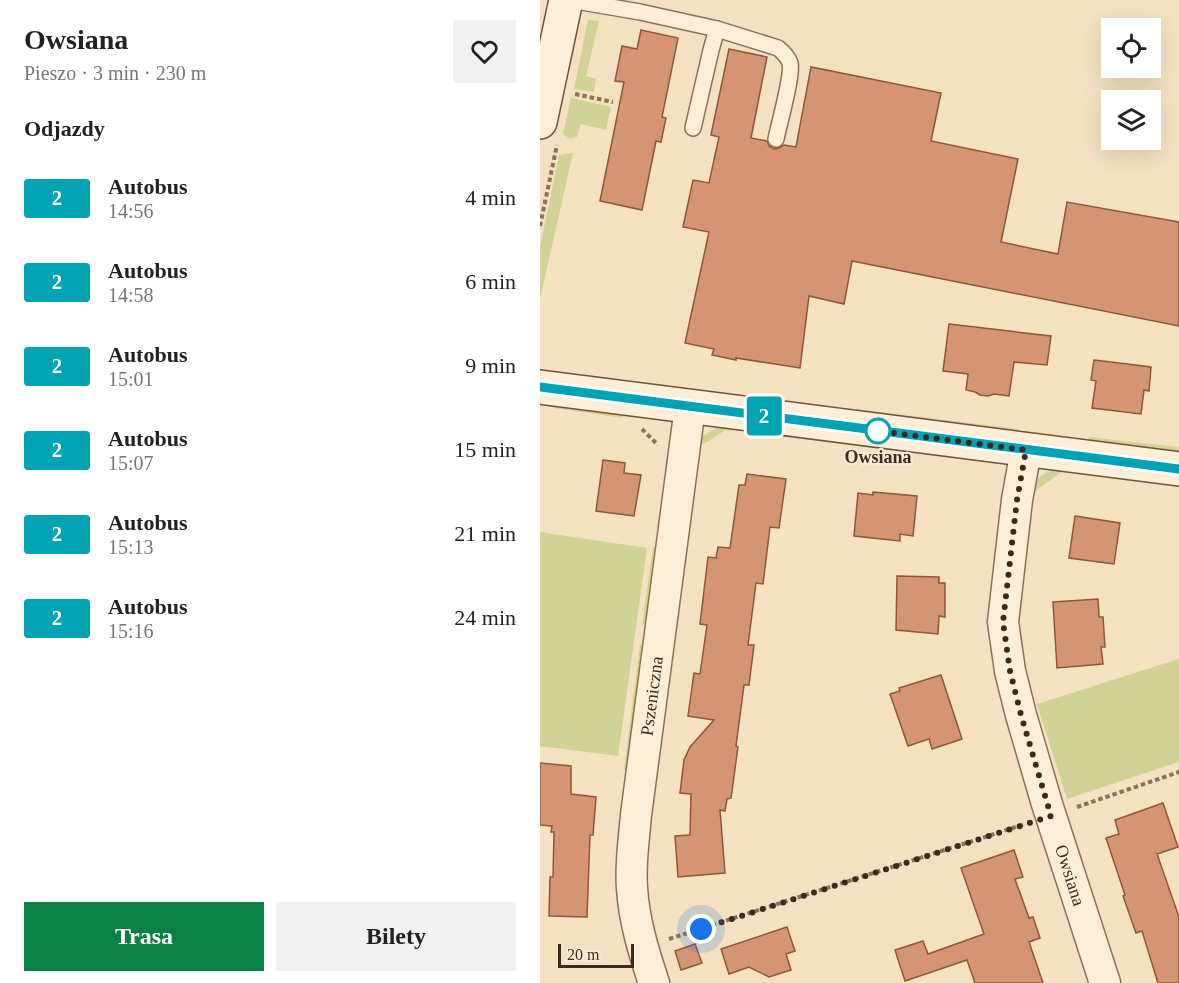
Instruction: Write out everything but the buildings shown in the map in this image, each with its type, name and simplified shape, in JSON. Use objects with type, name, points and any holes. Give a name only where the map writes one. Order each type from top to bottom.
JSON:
[{"type":"street","points":[[540,122],[568,0]]},
{"type":"street","points":[[540,387],[1179,469]]},
{"type":"street","name":"Pszeniczna","points":[[654,983],[642,948],[632,890],[632,863],[690,407]]},
{"type":"street","name":"Owsiana","points":[[1026,450],[1017,500],[1003,622],[1010,671],[1051,816],[1106,983]]},
{"type":"lane","points":[[568,0],[640,12],[717,29],[778,48],[785,54],[790,64],[789,81],[776,139]]},
{"type":"lane","points":[[693,128],[717,29]]},
{"type":"path","points":[[568,92],[614,102]]},
{"type":"path","points":[[642,948],[1051,816],[1179,772]]},
{"type":"green space","points":[[588,20],[599,21],[586,76],[596,79],[594,92],[574,89]]},
{"type":"green space","points":[[571,98],[611,107],[606,130],[581,124],[577,137],[570,139],[563,134]]},
{"type":"green space","points":[[573,153],[540,299],[540,247],[559,155]]},
{"type":"green space","points":[[553,404],[624,412],[623,418],[553,408]]},
{"type":"green space","points":[[856,409],[1018,429],[1017,433],[860,414]]},
{"type":"green space","points":[[724,426],[733,426],[733,431],[725,430],[699,446],[697,444],[708,432]]},
{"type":"green space","points":[[1089,437],[1179,447],[1179,453],[1089,442]]},
{"type":"green space","points":[[1069,468],[1069,473],[1062,472],[1028,496],[1035,483],[1043,475],[1054,470]]},
{"type":"green space","points":[[540,532],[647,548],[618,756],[540,746]]},
{"type":"green space","points":[[653,547],[658,548],[648,623],[642,625]]},
{"type":"green space","points":[[640,644],[644,647],[630,768],[624,770]]},
{"type":"green space","points":[[1179,659],[1179,762],[1067,799],[1037,704]]},
{"type":"bus line","name":"2","points":[[540,387],[1179,469]]},
{"type":"place","name":"Owsiana","points":[[878,431]]},
{"type":"route","points":[[701,929],[1051,816],[1010,671],[1003,622],[1017,500],[1026,450],[878,431]]}]
